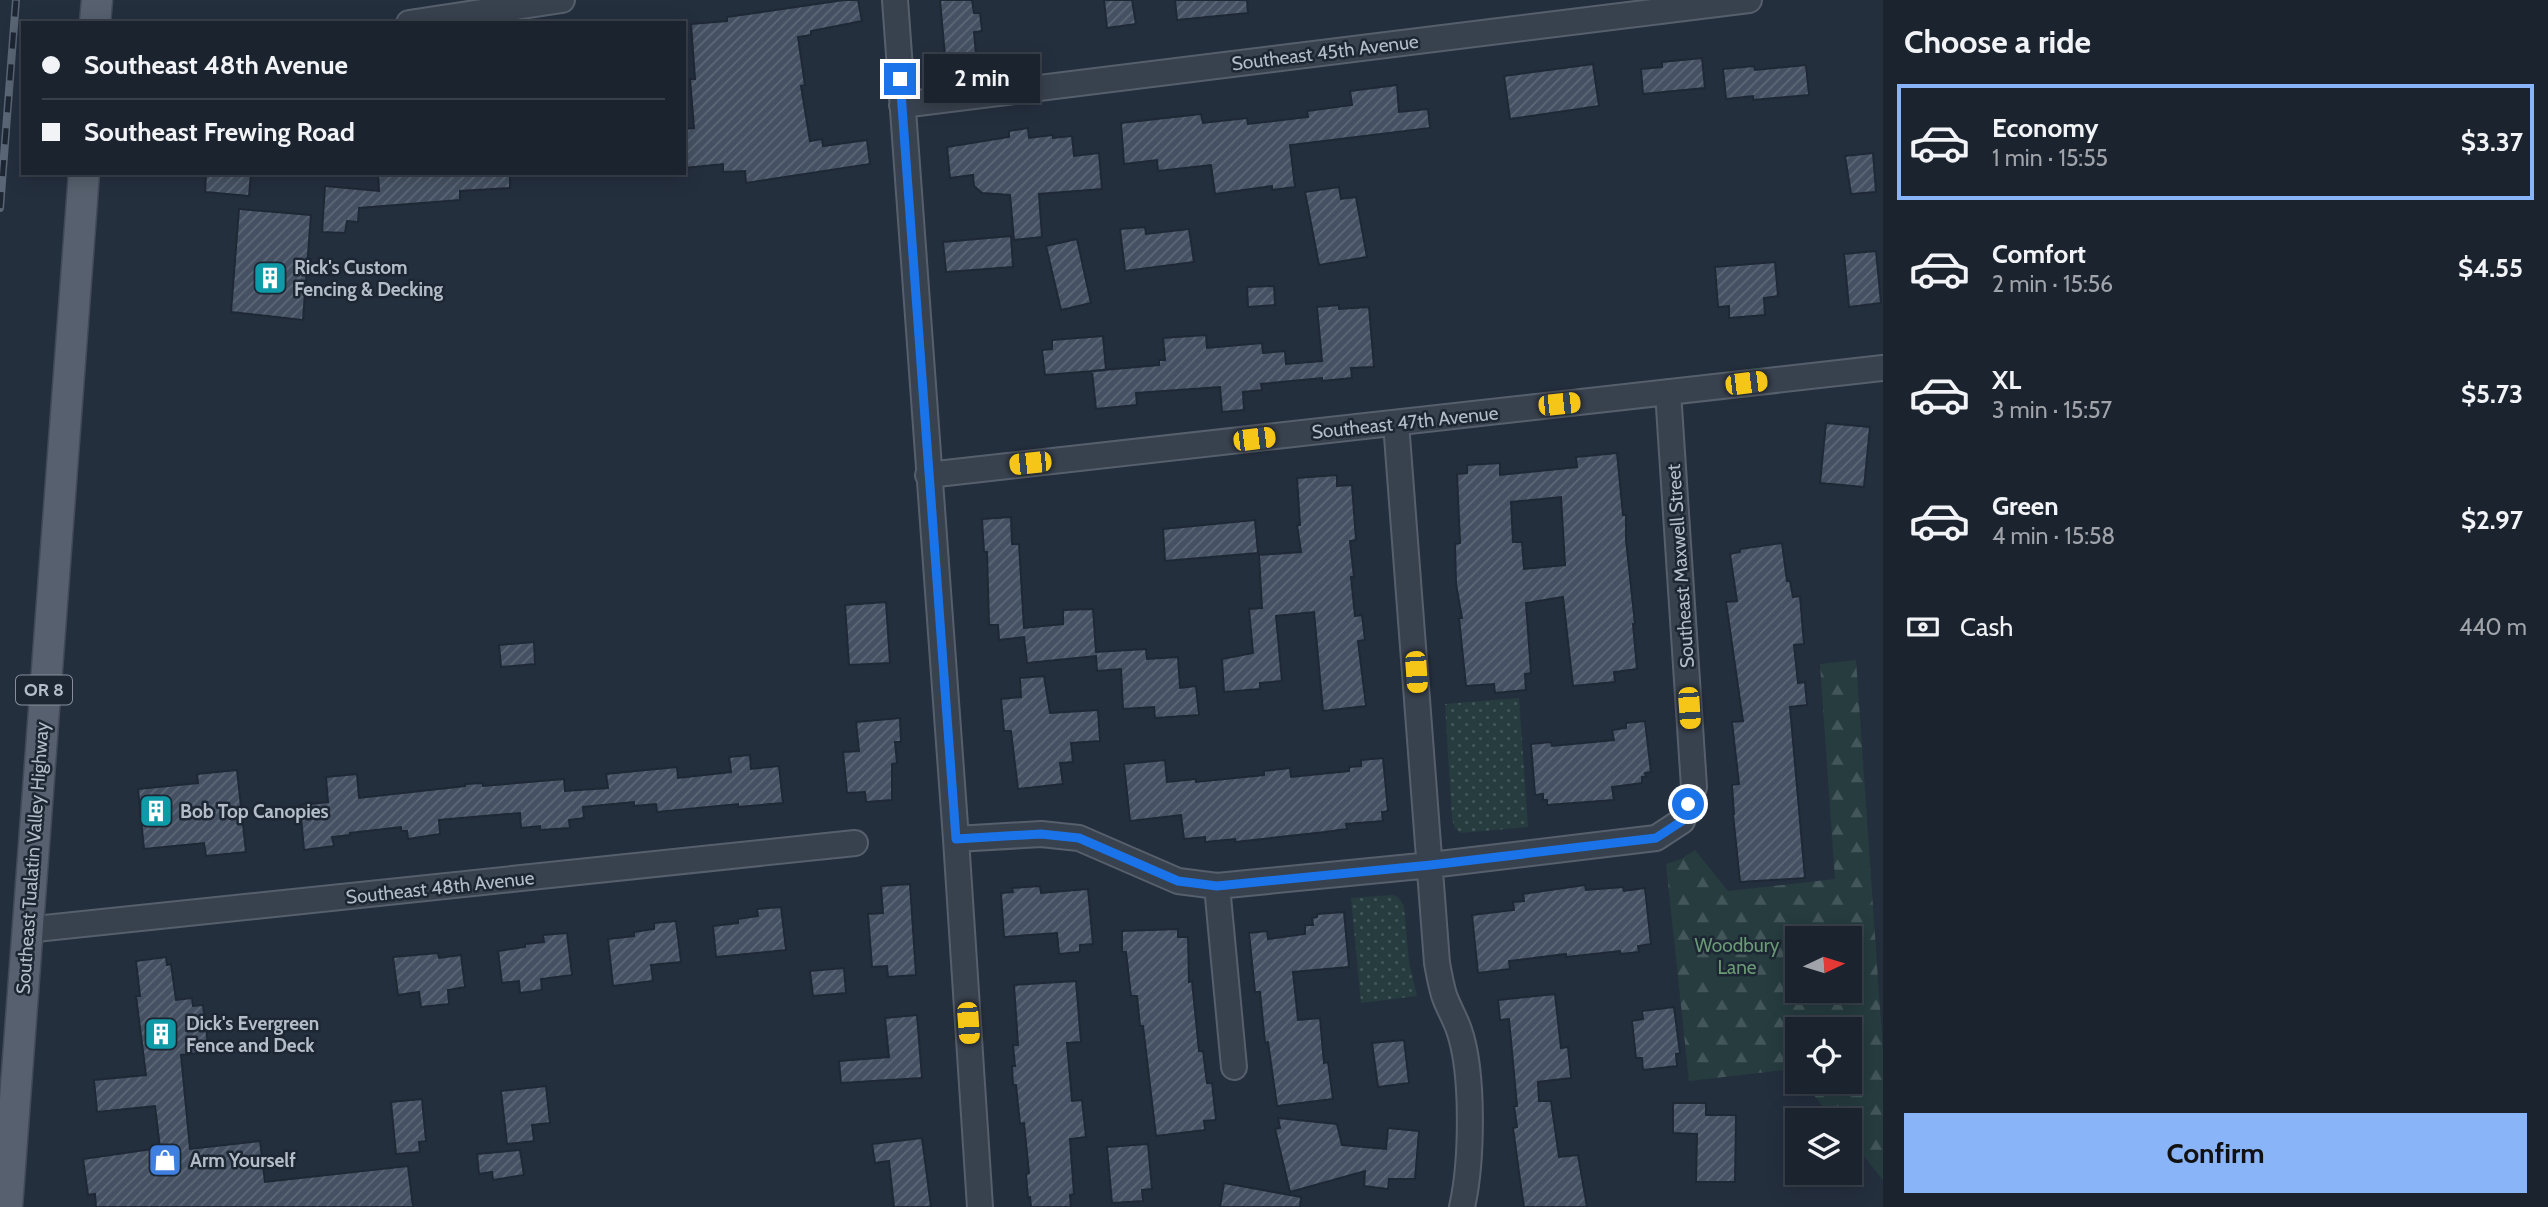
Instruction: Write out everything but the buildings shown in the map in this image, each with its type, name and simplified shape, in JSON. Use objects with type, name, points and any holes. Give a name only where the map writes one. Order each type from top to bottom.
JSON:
[{"type":"main road","points":[[95,21],[97,0]]},
{"type":"main road","name":"Southeast Tualatin Valley Highway","points":[[7,1207],[84,175]]},
{"type":"street","points":[[422,21],[562,0]]},
{"type":"street","points":[[895,0],[980,1207]]},
{"type":"street","name":"Southeast 45th Avenue","points":[[902,105],[1749,0]]},
{"type":"street","name":"Southeast 47th Avenue","points":[[928,475],[1883,368]]},
{"type":"street","name":"Southeast Maxwell Street","points":[[1431,865],[1656,838],[1682,821],[1695,787],[1668,392]]},
{"type":"street","points":[[1396,423],[1437,963],[1444,995],[1459,1030],[1466,1058],[1469,1094],[1466,1189],[1462,1207]]},
{"type":"street","points":[[956,839],[1041,834],[1079,838],[1178,881],[1217,886],[1431,865]]},
{"type":"street","name":"Southeast 48th Avenue","points":[[26,930],[855,843]]},
{"type":"street","points":[[1217,886],[1234,1068]]},
{"type":"green space","name":"Woodbury Lane","points":[[1856,660],[1883,1052],[1883,1180],[1862,1154],[1862,1108],[1824,1108],[1813,1094],[1862,1094],[1862,1017],[1785,1017],[1785,1070],[1689,1081],[1666,864],[1695,850],[1728,891],[1835,879],[1820,664]]},
{"type":"green space","points":[[1519,698],[1528,827],[1460,833],[1452,819],[1445,704]]},
{"type":"green space","points":[[1392,895],[1398,897],[1404,906],[1409,962],[1417,996],[1361,1003],[1351,898]]},
{"type":"railway","points":[[0,208],[16,0]]},
{"type":"place","name":"Rick's Custom Fencing & Decking","points":[[270,278]]},
{"type":"place","name":"Bob Top Canopies","points":[[156,811]]},
{"type":"place","name":"Dick's Evergreen Fence and Deck","points":[[161,1034]]},
{"type":"place","name":"Arm Yourself","points":[[165,1160]]},
{"type":"route","points":[[900,79],[956,839],[1041,834],[1079,838],[1103,846],[1178,881],[1217,886],[1431,865],[1656,838],[1682,821],[1688,804]]}]
